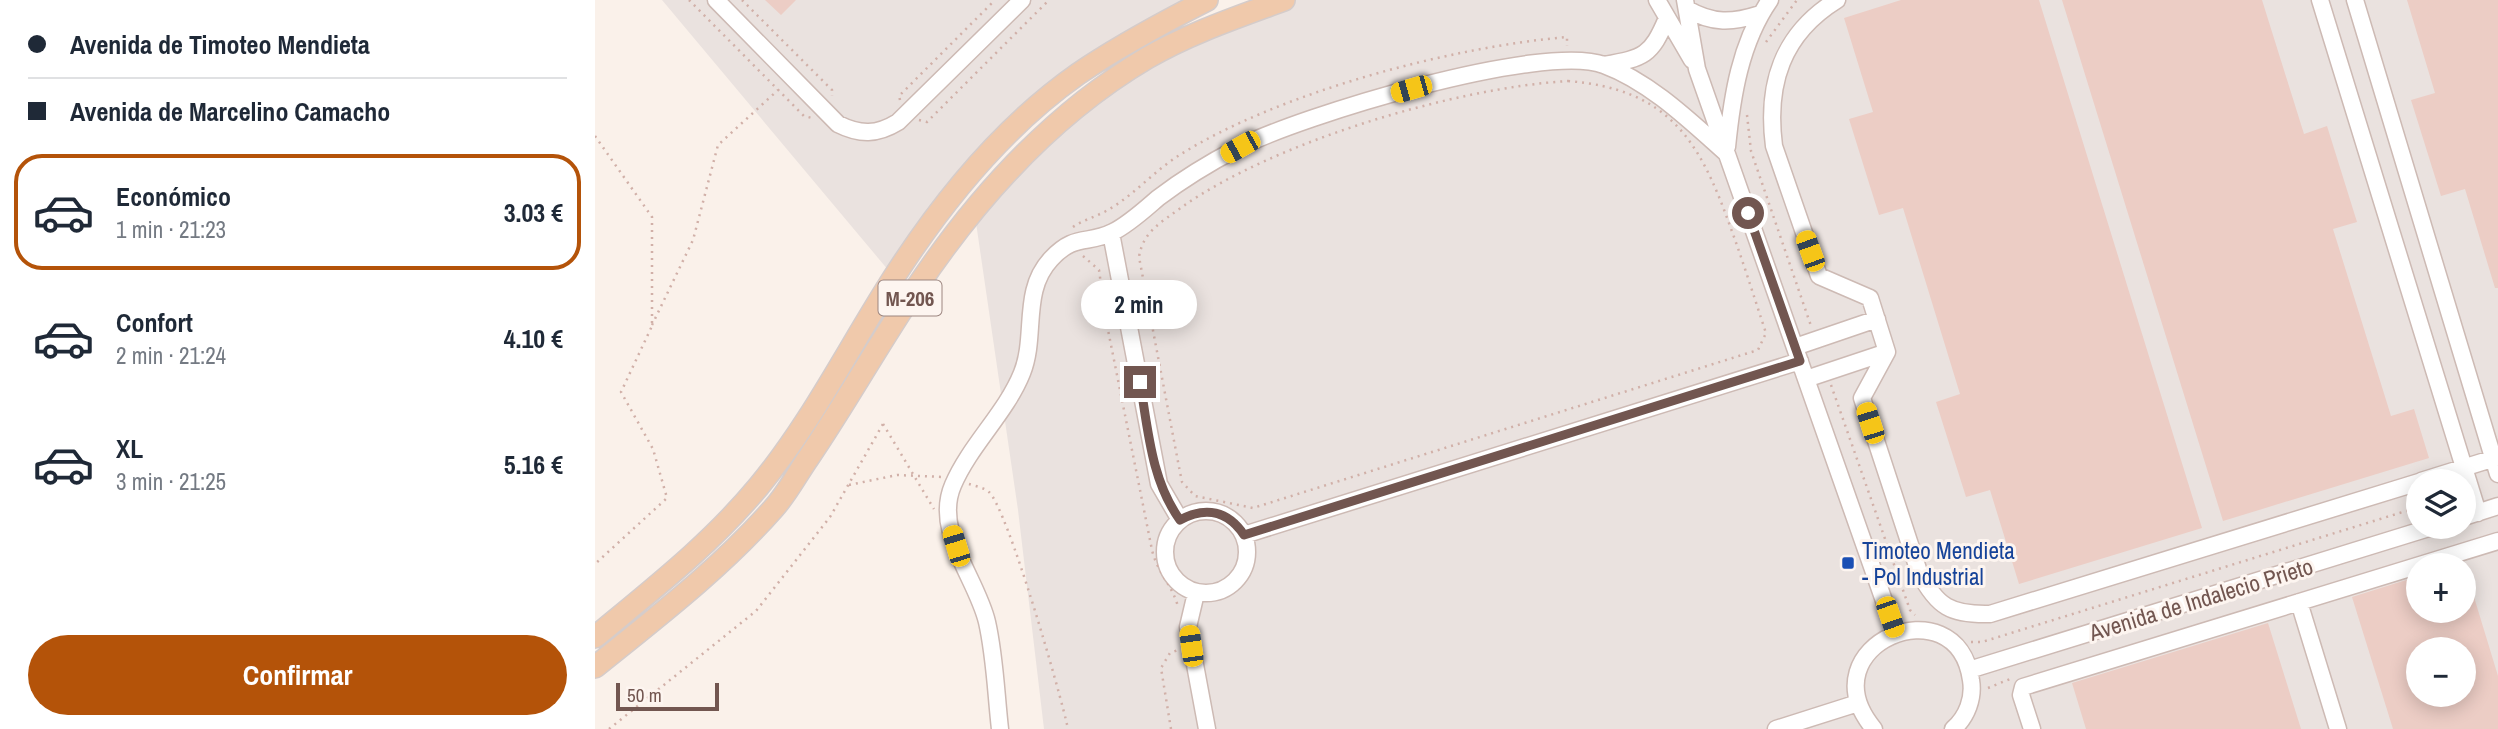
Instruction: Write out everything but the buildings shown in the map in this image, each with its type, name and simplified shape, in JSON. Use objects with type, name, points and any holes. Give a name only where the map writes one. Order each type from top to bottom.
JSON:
[{"type":"main road","name":"M-206","points":[[595,637],[694,556],[759,486],[826,393],[894,277],[925,233],[948,201],[1007,135],[1076,76],[1140,34],[1207,0]]},
{"type":"main road","name":"M-206","points":[[595,667],[708,575],[774,508],[843,407],[917,287],[974,209],[1028,149],[1090,97],[1149,57],[1220,23],[1284,0]]},
{"type":"street","points":[[716,0],[838,124],[853,132],[868,134],[884,131],[898,122],[1022,0]]},
{"type":"street","points":[[1657,0],[1697,69]]},
{"type":"street","points":[[1837,0],[1822,10],[1786,52],[1776,74],[1771,124],[1782,174],[1819,276],[1870,298],[1887,352],[1862,398],[1919,572],[1931,595],[1946,607],[1965,615],[1990,614],[2406,486]]},
{"type":"street","points":[[2320,0],[2464,468]]},
{"type":"street","points":[[2355,0],[2496,463],[2461,469]]},
{"type":"street","points":[[1686,5],[1705,19],[1719,22],[1740,21],[1765,7]]},
{"type":"street","points":[[1686,5],[1697,69],[1895,632]]},
{"type":"street","points":[[1726,153],[1733,92],[1765,7]]},
{"type":"street","points":[[1000,729],[987,623],[950,528],[949,505],[955,480],[965,459],[1023,372],[1031,305],[1037,283],[1048,261],[1069,242],[1111,233],[1208,165],[1240,147],[1311,118],[1436,82],[1568,60],[1604,65],[1636,59],[1656,44],[1667,18]]},
{"type":"street","points":[[1604,65],[1680,112],[1726,153]]},
{"type":"street","points":[[1111,233],[1159,484],[1180,520]]},
{"type":"street","points":[[1244,535],[1797,354],[1816,340],[1877,319]]},
{"type":"street","points":[[1806,379],[1887,352]]},
{"type":"street","points":[[2476,513],[2498,506]]},
{"type":"street","points":[[1208,510],[1223,514],[1236,523],[1244,535],[1248,548],[1242,574],[1222,590],[1196,593],[1174,579],[1164,554],[1171,529],[1180,520],[1193,512],[1208,510]]},
{"type":"street","name":"Avenida de Indalecio Prieto","points":[[1969,670],[2406,535]]},
{"type":"street","points":[[2032,729],[2021,695],[2023,687],[2498,541]]},
{"type":"street","points":[[1196,593],[1188,627],[1207,729]]},
{"type":"street","points":[[2299,602],[2338,729]]},
{"type":"street","points":[[1874,729],[1858,703],[1857,681],[1863,660],[1871,648],[1895,632],[1922,630],[1946,639],[1964,658],[1969,670],[1971,700],[1966,713],[1953,729]]},
{"type":"street","points":[[1776,729],[1858,703]]},
{"type":"path","points":[[689,0],[804,116],[814,118],[819,124]]},
{"type":"path","points":[[742,0],[832,90],[832,99]]},
{"type":"path","points":[[895,108],[901,103],[899,96],[995,0]]},
{"type":"path","points":[[913,126],[919,120],[927,122],[1049,0]]},
{"type":"path","points":[[1762,50],[1770,32],[1797,0]]},
{"type":"path","points":[[1067,232],[1075,225],[1108,210],[1178,156],[1198,145],[1285,105],[1338,86],[1425,61],[1525,41],[1567,37],[1568,81]]},
{"type":"path","points":[[1568,81],[1604,86],[1627,93],[1674,122],[1689,139],[1712,175],[1751,286],[1766,332],[1758,350],[1253,508],[1195,496],[1186,489],[1179,467],[1139,257],[1141,245],[1150,230],[1214,187],[1271,157],[1440,103],[1568,81]]},
{"type":"path","points":[[595,564],[667,498],[653,449],[621,392],[693,240],[718,145],[778,90]]},
{"type":"path","points":[[1747,109],[1751,151],[1816,340]]},
{"type":"path","points":[[595,136],[652,217],[652,326]]},
{"type":"path","points":[[1078,254],[1091,260],[1099,270],[1106,320],[1156,568],[1175,593],[1178,608]]},
{"type":"path","points":[[1827,372],[1910,610],[1924,618]]},
{"type":"path","points":[[610,729],[756,611],[830,517],[883,424],[936,513]]},
{"type":"path","points":[[849,485],[897,475],[955,480],[989,492],[1006,523],[1062,699],[1068,729]]},
{"type":"path","points":[[1966,639],[1973,643],[1982,642],[2406,512]]},
{"type":"path","points":[[1171,729],[1161,668],[1170,653],[1191,646]]},
{"type":"shaded area","points":[[662,0],[1207,0],[1141,34],[1007,135],[894,277]]},
{"type":"shaded area","points":[[1284,0],[2498,0],[2498,729],[1044,729],[1018,510],[974,209],[1090,97]]},
{"type":"place","name":"Timoteo Mendieta - Pol Industrial","points":[[1848,563]]},
{"type":"route","points":[[1140,382],[1159,484],[1171,507],[1180,520],[1193,512],[1208,510],[1223,514],[1236,523],[1244,535],[1800,361],[1748,213]]}]
